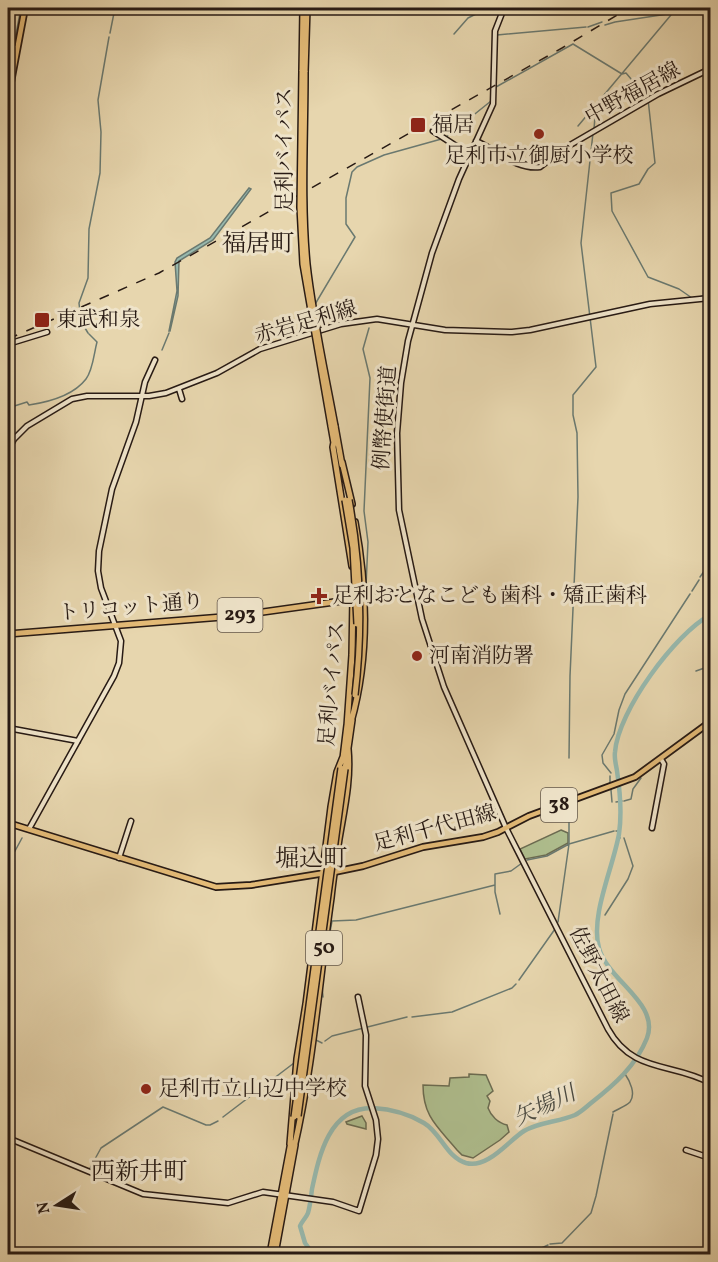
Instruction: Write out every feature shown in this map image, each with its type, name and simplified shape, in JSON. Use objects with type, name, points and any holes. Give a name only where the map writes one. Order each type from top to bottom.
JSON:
[{"type":"highway","name":"足利バイパス","points":[[305,8],[300,207],[303,264],[333,426],[342,462],[356,601],[353,694],[343,768]]},
{"type":"highway","name":"足利バイパス","points":[[333,426],[334,442],[347,500]]},
{"type":"highway","name":"50","points":[[334,442],[351,562],[353,598],[349,724]]},
{"type":"highway","name":"50","points":[[342,462],[357,532],[363,598],[362,667],[356,704],[349,724]]},
{"type":"highway","name":"トリコット通り","points":[[8,634],[232,616],[363,598]]},
{"type":"highway","name":"足利バイパス","points":[[275,1254],[292,1146],[343,768],[348,748],[349,724]]},
{"type":"highway","name":"50","points":[[292,1146],[312,1050],[313,1027],[334,872],[349,782],[348,748]]},
{"type":"highway","name":"50","points":[[292,1146],[297,1059],[324,873],[331,807],[337,772],[343,756]]},
{"type":"highway","name":"足利バイパス","points":[[270,1254],[284,1195]]},
{"type":"main road","points":[[8,98],[25,8]]},
{"type":"main road","name":"例幣使街道","points":[[504,8],[495,32],[493,102],[459,179],[432,253],[412,324],[399,404],[397,477],[400,517],[422,619],[444,687],[506,828]]},
{"type":"main road","points":[[8,47],[17,48]]},
{"type":"main road","name":"中野福居線","points":[[476,141],[522,166],[540,167],[565,148],[658,94],[711,69]]},
{"type":"main road","points":[[433,131],[470,155]]},
{"type":"main road","name":"赤岩足利線","points":[[8,450],[27,426],[72,399],[101,395],[142,397],[161,395],[217,373],[260,349],[341,324],[377,319],[445,330],[522,331],[650,304],[711,298]]},
{"type":"main road","points":[[8,344],[47,332]]},
{"type":"main road","points":[[29,829],[117,669],[121,644],[103,596],[98,560],[112,489],[136,422],[145,382],[155,360]]},
{"type":"main road","points":[[179,389],[182,399]]},
{"type":"main road","points":[[363,598],[415,590]]},
{"type":"main road","points":[[8,634],[8,642]]},
{"type":"main road","name":"足利千代田線","points":[[8,823],[201,884],[221,887],[251,885],[334,872],[363,866],[423,847],[489,836],[529,816],[639,774],[711,722]]},
{"type":"main road","points":[[8,728],[78,741]]},
{"type":"main road","points":[[652,828],[664,764],[661,759]]},
{"type":"main road","points":[[119,858],[131,821]]},
{"type":"main road","name":"佐野太田線","points":[[506,828],[611,1033],[621,1047],[639,1060],[711,1083]]},
{"type":"main road","points":[[8,1138],[143,1194],[224,1203],[261,1193],[333,1202],[359,1211],[378,1148],[378,1130],[364,1079],[366,1035],[358,997]]},
{"type":"main road","points":[[686,1150],[711,1158]]},
{"type":"green space","points":[[561,830],[568,833],[568,843],[546,855],[525,859],[520,849]]},
{"type":"green space","points":[[469,1074],[486,1075],[493,1091],[487,1096],[490,1101],[488,1108],[495,1119],[507,1125],[509,1132],[473,1158],[462,1155],[433,1121],[426,1105],[423,1085],[449,1086],[450,1078],[469,1077]]},
{"type":"green space","points":[[362,1116],[366,1129],[346,1122]]},
{"type":"water","points":[[249,188],[251,189],[213,240],[179,261],[178,296],[169,331],[177,291],[175,262],[177,258],[210,238]]},
{"type":"waterway","points":[[14,44],[21,8]]},
{"type":"waterway","points":[[110,33],[115,8]]},
{"type":"waterway","points":[[454,34],[468,18],[488,8]]},
{"type":"waterway","points":[[669,13],[679,8]]},
{"type":"waterway","points":[[605,25],[707,8]]},
{"type":"waterway","points":[[578,126],[671,15]]},
{"type":"waterway","points":[[588,27],[602,22]]},
{"type":"waterway","points":[[497,35],[586,27]]},
{"type":"waterway","points":[[88,333],[82,323],[83,316],[79,303],[88,278],[89,229],[100,173],[101,132],[98,100],[109,37]]},
{"type":"waterway","points":[[496,87],[573,44],[622,74],[626,73],[648,99],[655,163],[648,169],[639,184],[611,193],[612,211],[648,277],[679,289],[692,298],[710,295]]},
{"type":"waterway","points":[[8,78],[12,53]]},
{"type":"waterway","points":[[314,306],[355,237],[346,224],[346,198],[352,172],[357,167],[384,155],[445,138],[491,101]]},
{"type":"waterway","points":[[594,129],[596,104]]},
{"type":"waterway","points":[[569,758],[570,676],[578,497],[577,433],[573,415],[573,395],[596,367],[581,243],[593,133]]},
{"type":"waterway","points":[[296,337],[309,315]]},
{"type":"waterway","points":[[366,586],[368,542],[364,511],[370,378],[363,349],[369,328]]},
{"type":"waterway","points":[[162,350],[169,333]]},
{"type":"waterway","points":[[8,408],[27,402],[29,405],[52,400],[68,394],[81,385],[90,371],[97,342],[89,334]]},
{"type":"waterway","points":[[700,577],[710,563]]},
{"type":"waterway","points":[[692,591],[699,580]]},
{"type":"waterway","points":[[611,773],[603,763],[602,755],[614,734],[625,694],[690,594]]},
{"type":"waterway","name":"矢場川","points":[[313,1254],[305,1243],[300,1226],[308,1213],[318,1162],[323,1149],[336,1124],[346,1116],[358,1110],[373,1108],[406,1115],[430,1127],[453,1156],[466,1163],[474,1164],[490,1158],[530,1128],[579,1113],[616,1082],[637,1057],[647,1038],[649,1025],[646,1014],[640,1003],[604,960],[597,935],[597,921],[603,892],[620,826],[620,794],[615,752],[626,716],[650,675],[681,639],[710,615]]},
{"type":"waterway","points":[[696,671],[710,666]]},
{"type":"waterway","points":[[610,776],[610,783]]},
{"type":"waterway","points":[[624,801],[631,799],[633,789],[641,778]]},
{"type":"waterway","points":[[611,790],[612,802]]},
{"type":"waterway","name":"矢場川","points":[[616,802],[622,801]]},
{"type":"waterway","points":[[558,922],[569,844],[569,805]]},
{"type":"waterway","points":[[527,860],[547,856],[569,844],[614,831]]},
{"type":"waterway","points":[[8,864],[22,838]]},
{"type":"waterway","points":[[605,915],[628,879],[633,866],[624,838]]},
{"type":"waterway","points":[[500,914],[495,892],[495,874],[511,871],[522,863]]},
{"type":"waterway","points":[[328,943],[332,921],[356,920],[495,885]]},
{"type":"waterway","points":[[519,980],[555,929]]},
{"type":"waterway","points":[[412,1017],[452,1012],[512,988],[516,984]]},
{"type":"waterway","points":[[322,986],[323,997]]},
{"type":"waterway","points":[[325,1041],[332,1036],[407,1017]]},
{"type":"waterway","points":[[314,1039],[322,1043]]},
{"type":"waterway","points":[[223,1117],[294,1063]]},
{"type":"waterway","points":[[613,1112],[632,1099],[632,1088],[625,1074]]},
{"type":"waterway","points":[[89,1170],[101,1148],[163,1107],[206,1125],[218,1121]]},
{"type":"waterway","points":[[550,1244],[562,1243],[591,1213],[613,1114]]},
{"type":"waterway","points":[[529,1254],[548,1245]]},
{"type":"railway","points":[[8,339],[159,273],[562,48],[629,8]]},
{"type":"place","name":"福居","points":[[418,125]]},
{"type":"place","name":"足利市立御厨小学校","points":[[539,134]]},
{"type":"place","name":"東武和泉","points":[[42,320]]},
{"type":"place","name":"足利おとなこども歯科・矯正歯科","points":[[319,596]]},
{"type":"place","name":"河南消防署","points":[[417,656]]},
{"type":"place","name":"足利市立山辺中学校","points":[[146,1089]]},
{"type":"district","name":"福居町","points":[[258,245]]},
{"type":"district","name":"堀込町","points":[[311,860]]},
{"type":"district","name":"西新井町","points":[[139,1173]]}]
